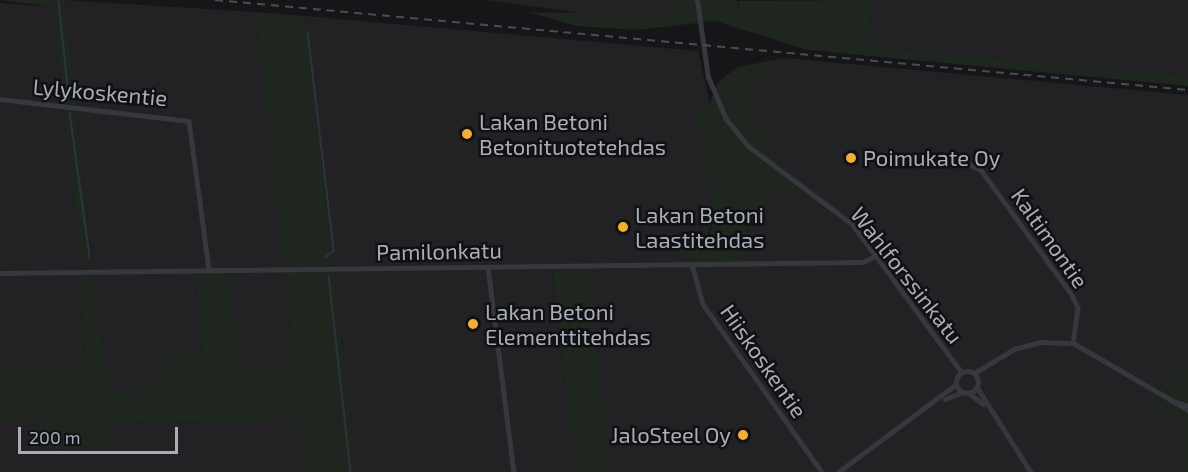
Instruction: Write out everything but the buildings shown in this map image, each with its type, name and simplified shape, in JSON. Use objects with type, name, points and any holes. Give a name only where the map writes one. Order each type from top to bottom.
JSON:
[{"type":"street","name":"Wahlforssinkatu","points":[[697,0],[708,77],[726,119],[748,146],[840,213],[877,255],[961,372]]},
{"type":"street","name":"Lylykoskentie","points":[[0,99],[189,121],[209,269]]},
{"type":"street","name":"Kaltimontie","points":[[969,164],[981,170],[1072,295],[1078,308],[1073,343]]},
{"type":"street","name":"Pamilonkatu","points":[[0,273],[863,262],[877,255]]},
{"type":"street","name":"Hiiskoskentie","points":[[692,264],[703,304],[822,472]]},
{"type":"street","points":[[488,267],[513,472]]},
{"type":"street","points":[[838,472],[935,403],[956,384],[961,372],[974,373],[1014,349],[1040,342],[1073,343],[1180,408],[1188,410]]},
{"type":"street","points":[[974,373],[983,404],[1031,472]]},
{"type":"street","points":[[956,384],[962,392]]},
{"type":"street","points":[[969,393],[977,387]]},
{"type":"street","points":[[935,403],[962,392],[969,393],[983,404]]},
{"type":"street","points":[[1165,398],[1188,410]]},
{"type":"shaded area","points":[[0,0],[65,0],[92,262],[80,262],[52,7]]},
{"type":"shaded area","points":[[65,0],[255,12],[294,364],[239,364],[229,271],[195,272],[202,354],[163,387],[109,390],[94,274],[78,275],[86,364],[0,365],[0,3],[52,7],[80,262],[92,261]]},
{"type":"shaded area","points":[[484,0],[684,0],[686,15],[633,20]]},
{"type":"shaded area","points":[[672,0],[736,0],[741,12],[738,1],[872,0],[868,46],[1188,75],[1188,86],[808,50],[715,21],[636,30],[576,26],[528,12],[672,15]]},
{"type":"shaded area","points":[[872,0],[1188,0],[1188,75],[868,46]]},
{"type":"shaded area","points":[[255,12],[305,16],[356,472],[306,472],[299,420],[113,424],[115,444],[42,451],[37,418],[0,422],[0,365],[86,364],[78,275],[94,274],[109,390],[162,387],[160,358],[202,354],[195,271],[229,271],[239,364],[294,364]]},
{"type":"shaded area","points":[[305,16],[698,51],[710,103],[693,108],[715,216],[695,266],[746,211],[759,210],[780,190],[799,200],[804,193],[789,181],[743,94],[785,58],[1188,95],[1188,365],[1143,401],[1187,422],[1178,472],[611,472],[586,268],[552,270],[575,472],[356,472]]},
{"type":"shaded area","points":[[785,58],[743,94],[789,181],[805,192],[799,200],[779,191],[759,210],[747,211],[746,266],[695,266],[681,255],[680,246],[706,245],[715,216],[693,108],[710,103],[717,83],[737,67]]},
{"type":"shaded area","points":[[587,268],[611,472],[575,472],[552,269]]},
{"type":"shaded area","points":[[1188,365],[1188,472],[1178,472],[1187,422],[1143,401]]},
{"type":"shaded area","points":[[37,418],[42,450],[114,444],[113,424],[299,420],[306,472],[0,472],[0,422]]},
{"type":"waterway","points":[[59,2],[69,96]]},
{"type":"waterway","points":[[308,32],[334,251],[325,258]]},
{"type":"waterway","points":[[70,113],[90,258]]},
{"type":"waterway","points":[[329,276],[351,472]]},
{"type":"railway","points":[[215,0],[1188,90]]},
{"type":"place","name":"Lakan Betoni Betonituotetehdas","points":[[467,134]]},
{"type":"place","name":"Poimukate Oy","points":[[851,158]]},
{"type":"place","name":"Lakan Betoni Laastitehdas","points":[[623,227]]},
{"type":"place","name":"Lakan Betoni Elementtitehdas","points":[[473,324]]},
{"type":"place","name":"JaloSteel Oy","points":[[743,435]]}]
